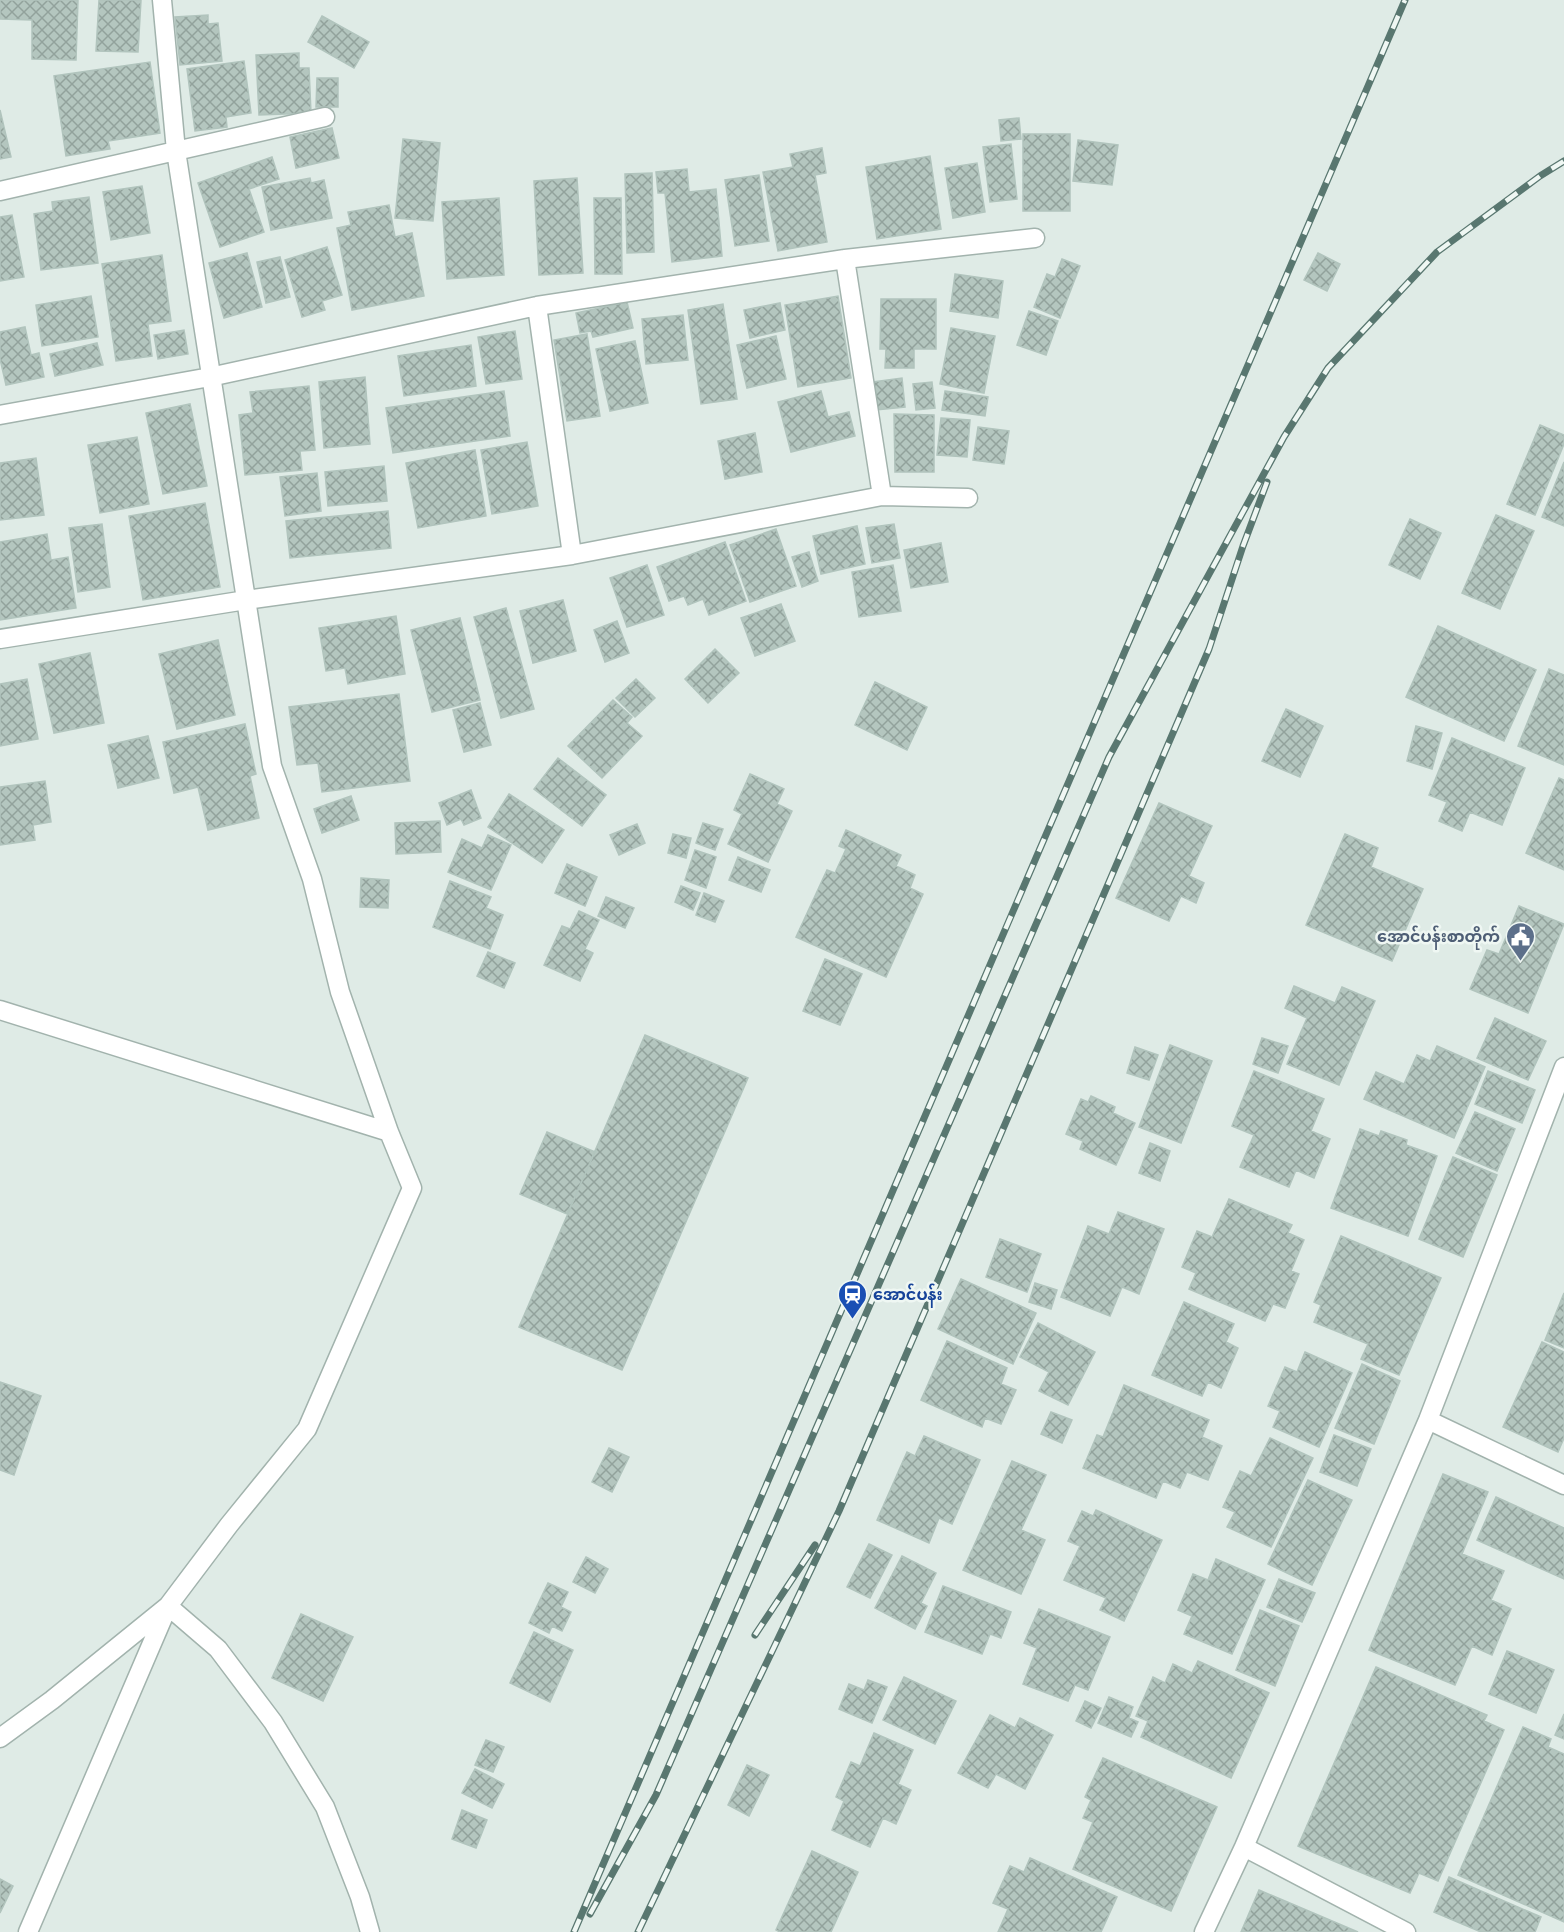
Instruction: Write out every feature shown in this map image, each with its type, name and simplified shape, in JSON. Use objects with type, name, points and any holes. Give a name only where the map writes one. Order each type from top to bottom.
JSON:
[{"type":"street","points":[[0,1738],[52,1700],[168,1606],[307,1429],[412,1188],[389,1132],[340,992],[312,879],[273,766],[176,151],[162,0]]},
{"type":"street","points":[[0,190],[325,117]]},
{"type":"street","points":[[0,415],[210,377],[537,306],[845,259],[1035,238]]},
{"type":"street","points":[[845,259],[882,496]]},
{"type":"street","points":[[537,306],[572,555]]},
{"type":"street","points":[[0,639],[246,600],[572,555],[882,496],[968,498]]},
{"type":"street","points":[[0,1011],[389,1132]]},
{"type":"street","points":[[1204,1932],[1244,1847],[1428,1420],[1564,1066]]},
{"type":"street","points":[[1428,1420],[1564,1485]]},
{"type":"street","points":[[28,1932],[168,1606]]},
{"type":"street","points":[[168,1606],[218,1649],[273,1722],[325,1807],[360,1897],[370,1932]]},
{"type":"street","points":[[1244,1847],[1406,1932]]},
{"type":"building","points":[[0,0],[78,0],[76,60],[32,59],[32,20],[0,19]]},
{"type":"building","points":[[99,0],[141,0],[138,52],[96,51]]},
{"type":"building","points":[[208,15],[208,24],[218,23],[222,61],[180,65],[175,17]]},
{"type":"building","points":[[322,16],[369,42],[354,68],[308,42]]},
{"type":"building","points":[[299,53],[299,68],[309,68],[311,113],[259,115],[256,55]]},
{"type":"building","points":[[244,61],[251,113],[226,117],[227,127],[195,131],[187,69]]},
{"type":"building","points":[[150,62],[160,133],[108,141],[110,149],[66,156],[54,76]]},
{"type":"building","points":[[317,78],[338,78],[338,107],[316,107]]},
{"type":"building","points":[[0,110],[11,157],[0,159]]},
{"type":"building","points":[[1019,118],[1021,139],[1001,141],[999,120]]},
{"type":"building","points":[[332,128],[339,158],[296,168],[290,137]]},
{"type":"building","points":[[1023,134],[1070,134],[1070,211],[1023,211]]},
{"type":"building","points":[[403,139],[440,143],[433,221],[395,218]]},
{"type":"building","points":[[1078,140],[1118,145],[1112,185],[1073,181]]},
{"type":"building","points":[[1011,144],[1017,199],[990,202],[983,147]]},
{"type":"building","points":[[822,148],[826,173],[815,175],[827,242],[778,251],[763,172],[793,167],[790,154]]},
{"type":"building","points":[[930,156],[941,229],[877,239],[866,167]]},
{"type":"building","points":[[272,157],[279,179],[249,189],[264,232],[220,247],[198,183]]},
{"type":"building","points":[[977,163],[985,212],[953,218],[945,168]]},
{"type":"building","points":[[687,169],[689,192],[716,189],[722,256],[672,262],[665,193],[658,193],[656,172]]},
{"type":"building","points":[[652,173],[654,252],[627,253],[625,174]]},
{"type":"building","points":[[759,175],[769,241],[735,246],[725,180]]},
{"type":"building","points":[[310,178],[311,183],[324,180],[332,218],[271,230],[262,187]]},
{"type":"building","points":[[577,178],[583,273],[539,275],[534,181]]},
{"type":"building","points":[[142,186],[150,233],[111,240],[103,192]]},
{"type":"building","points":[[89,197],[98,263],[41,270],[34,214],[53,211],[52,202]]},
{"type":"building","points":[[499,198],[504,275],[447,279],[442,202]]},
{"type":"building","points":[[594,198],[621,198],[622,274],[595,274]]},
{"type":"building","points":[[389,205],[395,237],[412,233],[424,296],[352,310],[337,228],[351,225],[348,212]]},
{"type":"building","points":[[12,215],[24,277],[0,281],[0,217]]},
{"type":"building","points":[[327,247],[342,295],[322,301],[325,310],[302,317],[285,260]]},
{"type":"building","points":[[247,253],[262,307],[224,318],[209,263]]},
{"type":"building","points":[[1318,253],[1340,264],[1327,291],[1304,280]]},
{"type":"building","points":[[162,255],[171,321],[148,324],[152,356],[116,361],[102,264]]},
{"type":"building","points":[[280,257],[290,297],[266,303],[257,262]]},
{"type":"building","points":[[1062,259],[1080,266],[1060,318],[1034,307],[1047,274],[1055,277]]},
{"type":"building","points":[[955,274],[1003,281],[998,318],[950,311]]},
{"type":"building","points":[[91,296],[98,337],[42,346],[36,305]]},
{"type":"building","points":[[838,296],[851,378],[798,387],[785,305]]},
{"type":"building","points":[[881,299],[936,299],[936,349],[914,349],[914,368],[885,368],[886,349],[880,349]]},
{"type":"building","points":[[627,302],[633,328],[593,337],[591,331],[580,333],[576,313]]},
{"type":"building","points":[[780,303],[785,330],[750,338],[744,310]]},
{"type":"building","points":[[723,304],[737,399],[701,404],[688,310]]},
{"type":"building","points":[[1029,311],[1058,321],[1046,355],[1017,345]]},
{"type":"building","points":[[683,315],[688,360],[646,364],[642,319]]},
{"type":"building","points":[[25,327],[31,355],[39,353],[44,377],[6,385],[0,359],[0,332]]},
{"type":"building","points":[[951,328],[995,336],[984,393],[940,384]]},
{"type":"building","points":[[184,330],[188,354],[158,359],[154,335]]},
{"type":"building","points":[[515,331],[522,379],[486,384],[478,337]]},
{"type":"building","points":[[587,334],[600,416],[567,421],[554,340]]},
{"type":"building","points":[[776,336],[786,379],[747,388],[737,345]]},
{"type":"building","points":[[635,341],[648,403],[610,411],[596,349]]},
{"type":"building","points":[[97,343],[103,365],[55,376],[50,354]]},
{"type":"building","points":[[471,345],[476,386],[404,396],[398,356]]},
{"type":"building","points":[[365,377],[370,444],[324,448],[319,382]]},
{"type":"building","points":[[902,378],[905,407],[876,410],[873,382]]},
{"type":"building","points":[[932,382],[935,408],[916,410],[913,384]]},
{"type":"building","points":[[309,386],[315,450],[300,451],[302,470],[245,475],[239,415],[253,413],[250,392]]},
{"type":"building","points":[[504,391],[510,436],[393,453],[386,408]]},
{"type":"building","points":[[821,391],[828,417],[849,412],[855,436],[791,452],[778,402]]},
{"type":"building","points":[[945,391],[988,397],[985,416],[942,410]]},
{"type":"building","points":[[190,404],[207,486],[163,494],[146,413]]},
{"type":"building","points":[[894,414],[934,415],[934,472],[895,472]]},
{"type":"building","points":[[941,418],[970,420],[967,457],[937,455]]},
{"type":"building","points":[[1540,425],[1564,435],[1564,444],[1535,515],[1507,504]]},
{"type":"building","points":[[978,427],[1009,431],[1004,464],[973,460]]},
{"type":"building","points":[[755,433],[762,472],[725,479],[718,441]]},
{"type":"building","points":[[137,437],[149,504],[100,513],[88,445]]},
{"type":"building","points":[[527,442],[538,506],[492,514],[481,450]]},
{"type":"building","points":[[475,450],[486,516],[418,528],[406,463]]},
{"type":"building","points":[[36,458],[44,515],[0,520],[0,463]]},
{"type":"building","points":[[1564,462],[1564,526],[1542,517]]},
{"type":"building","points":[[384,466],[387,501],[328,506],[325,472]]},
{"type":"building","points":[[317,473],[321,511],[285,516],[280,477]]},
{"type":"building","points":[[205,503],[220,587],[143,600],[129,516]]},
{"type":"building","points":[[388,511],[391,548],[290,558],[286,521]]},
{"type":"building","points":[[1496,515],[1534,531],[1500,609],[1462,593]]},
{"type":"building","points":[[1410,519],[1441,533],[1420,579],[1389,565]]},
{"type":"building","points":[[102,524],[110,587],[78,592],[69,528]]},
{"type":"building","points":[[894,524],[900,558],[872,563],[866,528]]},
{"type":"building","points":[[857,526],[865,564],[821,574],[813,536]]},
{"type":"building","points":[[776,529],[796,586],[750,602],[730,545]]},
{"type":"building","points":[[47,534],[51,560],[68,557],[76,608],[0,620],[0,542]]},
{"type":"building","points":[[725,542],[746,601],[709,615],[703,599],[688,605],[684,596],[669,601],[657,567]]},
{"type":"building","points":[[941,543],[948,582],[911,588],[904,550]]},
{"type":"building","points":[[809,552],[818,581],[802,587],[792,557]]},
{"type":"building","points":[[647,565],[664,615],[627,627],[610,578]]},
{"type":"building","points":[[893,565],[901,611],[859,617],[852,572]]},
{"type":"building","points":[[563,600],[576,651],[533,663],[520,611]]},
{"type":"building","points":[[781,604],[795,641],[755,656],[741,618]]},
{"type":"building","points":[[506,608],[534,709],[501,718],[474,617]]},
{"type":"building","points":[[396,616],[405,674],[348,684],[345,668],[326,671],[319,628]]},
{"type":"building","points":[[460,618],[480,700],[432,712],[411,630]]},
{"type":"building","points":[[617,621],[629,653],[605,662],[594,630]]},
{"type":"building","points":[[1438,626],[1536,670],[1504,741],[1406,697]]},
{"type":"building","points":[[218,640],[235,715],[177,729],[159,654]]},
{"type":"building","points":[[715,649],[739,673],[708,703],[685,679]]},
{"type":"building","points":[[90,653],[104,723],[54,733],[39,664]]},
{"type":"building","points":[[1549,669],[1564,675],[1564,765],[1518,746]]},
{"type":"building","points":[[27,679],[38,739],[0,746],[0,684]]},
{"type":"building","points":[[636,679],[655,698],[635,717],[616,698]]},
{"type":"building","points":[[875,682],[927,707],[907,750],[855,725]]},
{"type":"building","points":[[399,694],[410,781],[322,792],[318,763],[297,765],[289,707]]},
{"type":"building","points":[[613,700],[632,717],[627,723],[642,736],[602,778],[568,746]]},
{"type":"building","points":[[480,703],[491,745],[464,752],[453,710]]},
{"type":"building","points":[[1286,709],[1323,726],[1300,777],[1262,761]]},
{"type":"building","points":[[245,724],[256,774],[250,776],[259,818],[208,830],[198,787],[174,793],[163,742]]},
{"type":"building","points":[[1416,726],[1442,733],[1432,769],[1407,761]]},
{"type":"building","points":[[148,736],[159,778],[118,788],[108,745]]},
{"type":"building","points":[[1452,738],[1525,768],[1502,825],[1470,812],[1462,831],[1439,821],[1447,802],[1429,795]]},
{"type":"building","points":[[558,758],[606,795],[582,826],[534,789]]},
{"type":"building","points":[[750,774],[784,789],[777,804],[792,811],[768,862],[728,844],[742,814],[734,810]]},
{"type":"building","points":[[1559,778],[1564,780],[1564,870],[1526,853]]},
{"type":"building","points":[[45,781],[51,822],[33,825],[35,840],[0,845],[0,787]]},
{"type":"building","points":[[471,790],[481,818],[464,825],[461,819],[447,825],[439,803]]},
{"type":"building","points":[[509,794],[564,830],[542,863],[488,827]]},
{"type":"building","points":[[351,796],[359,820],[322,833],[314,809]]},
{"type":"building","points":[[1159,803],[1212,826],[1189,876],[1204,883],[1196,903],[1181,896],[1169,921],[1116,898]]},
{"type":"building","points":[[440,821],[441,852],[396,854],[395,823]]},
{"type":"building","points":[[703,823],[723,829],[715,850],[696,843]]},
{"type":"building","points":[[637,824],[645,843],[619,855],[610,835]]},
{"type":"building","points":[[846,830],[901,855],[896,866],[915,875],[910,888],[923,894],[886,977],[796,937],[827,870],[835,873],[846,849],[839,846]]},
{"type":"building","points":[[673,834],[691,838],[686,858],[668,853]]},
{"type":"building","points":[[1345,834],[1378,848],[1371,867],[1423,889],[1392,961],[1306,925]]},
{"type":"building","points":[[488,835],[511,845],[491,890],[448,872],[462,839],[482,848]]},
{"type":"building","points":[[695,850],[716,857],[706,888],[685,880]]},
{"type":"building","points":[[738,857],[770,870],[761,892],[729,880]]},
{"type":"building","points":[[567,864],[597,877],[585,906],[555,893]]},
{"type":"building","points":[[361,878],[389,880],[388,908],[360,907]]},
{"type":"building","points":[[450,881],[491,897],[486,908],[503,915],[490,949],[433,927]]},
{"type":"building","points":[[681,886],[700,893],[693,910],[675,902]]},
{"type":"building","points":[[704,893],[724,901],[715,922],[696,915]]},
{"type":"building","points":[[606,897],[634,908],[625,928],[598,916]]},
{"type":"building","points":[[1519,906],[1564,924],[1528,1013],[1470,989],[1487,950],[1499,954]]},
{"type":"building","points":[[579,911],[599,920],[585,949],[593,953],[580,981],[544,965],[562,926],[570,929]]},
{"type":"building","points":[[488,952],[515,963],[504,988],[477,976]]},
{"type":"building","points":[[825,959],[862,974],[840,1025],[803,1011]]},
{"type":"building","points":[[1294,986],[1335,1003],[1342,987],[1375,1001],[1339,1085],[1287,1064],[1307,1018],[1285,1008]]},
{"type":"building","points":[[1495,1018],[1546,1041],[1528,1080],[1477,1058]]},
{"type":"building","points":[[645,1035],[748,1078],[622,1370],[519,1327]]},
{"type":"building","points":[[1262,1038],[1288,1046],[1278,1073],[1253,1064]]},
{"type":"building","points":[[1170,1045],[1212,1061],[1181,1143],[1139,1127]]},
{"type":"building","points":[[1437,1046],[1485,1067],[1454,1138],[1364,1099],[1376,1072],[1404,1084],[1417,1055],[1430,1061]]},
{"type":"building","points":[[1135,1047],[1158,1055],[1149,1080],[1127,1073]]},
{"type":"building","points":[[1254,1071],[1324,1099],[1311,1131],[1330,1139],[1314,1178],[1296,1170],[1289,1187],[1240,1167],[1254,1135],[1232,1126]]},
{"type":"building","points":[[1488,1071],[1535,1090],[1522,1123],[1475,1104]]},
{"type":"building","points":[[1091,1096],[1115,1107],[1113,1113],[1135,1123],[1116,1165],[1080,1149],[1083,1141],[1066,1134],[1081,1099],[1088,1102]]},
{"type":"building","points":[[1475,1112],[1515,1129],[1497,1171],[1456,1153]]},
{"type":"building","points":[[1360,1129],[1379,1136],[1381,1131],[1407,1140],[1406,1145],[1437,1156],[1408,1236],[1331,1208]]},
{"type":"building","points":[[547,1132],[595,1152],[567,1214],[520,1194]]},
{"type":"building","points":[[1150,1143],[1170,1151],[1160,1181],[1139,1173]]},
{"type":"building","points":[[1453,1157],[1497,1175],[1463,1257],[1419,1239]]},
{"type":"building","points":[[1229,1199],[1292,1225],[1288,1233],[1304,1240],[1291,1271],[1299,1274],[1285,1308],[1273,1304],[1265,1321],[1189,1289],[1196,1273],[1182,1267],[1197,1231],[1212,1237]]},
{"type":"building","points":[[1118,1212],[1164,1229],[1139,1294],[1122,1287],[1110,1316],[1061,1297],[1088,1226],[1109,1234]]},
{"type":"building","points":[[1341,1236],[1441,1278],[1399,1375],[1361,1359],[1368,1344],[1314,1322],[1321,1305],[1314,1302]]},
{"type":"building","points":[[1000,1239],[1041,1254],[1027,1292],[986,1277]]},
{"type":"building","points":[[961,1279],[1036,1313],[1013,1364],[938,1329]]},
{"type":"building","points":[[1035,1283],[1057,1290],[1051,1309],[1029,1302]]},
{"type":"building","points":[[1564,1293],[1564,1348],[1545,1340]]},
{"type":"building","points":[[1184,1302],[1234,1324],[1226,1342],[1238,1348],[1221,1388],[1208,1382],[1202,1396],[1152,1375]]},
{"type":"building","points":[[1038,1323],[1095,1352],[1068,1405],[1039,1391],[1049,1372],[1020,1357]]},
{"type":"building","points":[[947,1341],[1007,1368],[1001,1384],[1016,1390],[1001,1424],[985,1418],[982,1427],[921,1400]]},
{"type":"building","points":[[1542,1342],[1564,1352],[1564,1438],[1558,1452],[1503,1427]]},
{"type":"building","points":[[1305,1352],[1352,1373],[1319,1447],[1273,1427],[1280,1411],[1268,1406],[1285,1367],[1297,1372]]},
{"type":"building","points":[[1362,1364],[1400,1381],[1374,1444],[1335,1428]]},
{"type":"building","points":[[0,1382],[41,1396],[14,1475],[0,1470]]},
{"type":"building","points":[[1124,1385],[1209,1420],[1202,1437],[1222,1446],[1208,1480],[1187,1472],[1180,1488],[1163,1481],[1156,1498],[1083,1468],[1097,1435],[1103,1437]]},
{"type":"building","points":[[1051,1412],[1072,1420],[1062,1443],[1041,1434]]},
{"type":"building","points":[[1334,1435],[1371,1449],[1357,1486],[1320,1472]]},
{"type":"building","points":[[924,1436],[980,1460],[952,1524],[939,1518],[929,1543],[877,1520],[907,1452],[915,1456]]},
{"type":"building","points":[[1270,1438],[1313,1458],[1271,1547],[1227,1527],[1235,1512],[1223,1507],[1240,1471],[1251,1476]]},
{"type":"building","points":[[609,1448],[629,1457],[612,1492],[592,1482]]},
{"type":"building","points":[[1012,1461],[1046,1475],[1021,1530],[1045,1540],[1021,1594],[963,1570]]},
{"type":"building","points":[[1443,1474],[1488,1492],[1462,1554],[1504,1571],[1491,1600],[1511,1609],[1492,1655],[1472,1646],[1455,1685],[1369,1650]]},
{"type":"building","points":[[1308,1480],[1352,1500],[1312,1585],[1268,1564]]},
{"type":"building","points":[[1496,1497],[1564,1528],[1564,1579],[1477,1540]]},
{"type":"building","points":[[1096,1510],[1162,1540],[1124,1621],[1100,1610],[1106,1598],[1064,1580],[1080,1546],[1068,1541],[1082,1511],[1093,1516]]},
{"type":"building","points":[[869,1544],[892,1555],[870,1598],[847,1587]]},
{"type":"building","points":[[902,1556],[936,1573],[921,1603],[927,1606],[915,1629],[875,1608]]},
{"type":"building","points":[[586,1557],[608,1569],[595,1593],[573,1582]]},
{"type":"building","points":[[1216,1559],[1265,1580],[1232,1654],[1184,1634],[1192,1616],[1178,1610],[1193,1574],[1208,1580]]},
{"type":"building","points":[[1279,1579],[1315,1593],[1302,1622],[1267,1607]]},
{"type":"building","points":[[548,1583],[568,1592],[561,1607],[571,1612],[562,1631],[552,1626],[549,1633],[529,1623]]},
{"type":"building","points":[[943,1586],[1011,1612],[1001,1638],[990,1634],[982,1654],[925,1632]]},
{"type":"building","points":[[1039,1609],[1110,1637],[1088,1690],[1075,1685],[1068,1701],[1023,1684],[1037,1648],[1024,1643]]},
{"type":"building","points":[[1260,1610],[1299,1626],[1275,1686],[1236,1670]]},
{"type":"building","points":[[301,1614],[353,1637],[323,1701],[272,1678]]},
{"type":"building","points":[[534,1632],[573,1650],[550,1702],[510,1683]]},
{"type":"building","points":[[1507,1651],[1554,1670],[1536,1713],[1489,1694]]},
{"type":"building","points":[[1198,1661],[1269,1693],[1231,1778],[1141,1737],[1148,1721],[1136,1716],[1153,1677],[1165,1683],[1173,1664],[1192,1673]]},
{"type":"building","points":[[1376,1667],[1487,1715],[1484,1721],[1504,1730],[1438,1881],[1419,1873],[1410,1893],[1298,1846]]},
{"type":"building","points":[[904,1677],[956,1701],[935,1744],[883,1720]]},
{"type":"building","points":[[868,1680],[887,1687],[872,1723],[839,1709],[849,1684],[864,1690]]},
{"type":"building","points":[[1109,1697],[1133,1707],[1129,1718],[1138,1722],[1131,1737],[1098,1723]]},
{"type":"building","points":[[1085,1701],[1101,1708],[1091,1728],[1076,1721]]},
{"type":"building","points":[[1564,1714],[1564,1739],[1555,1735]]},
{"type":"building","points":[[990,1715],[1015,1728],[1020,1718],[1053,1735],[1025,1789],[996,1774],[988,1788],[958,1773]]},
{"type":"building","points":[[1523,1727],[1551,1739],[1548,1747],[1564,1754],[1564,1922],[1458,1875]]},
{"type":"building","points":[[874,1733],[913,1750],[898,1784],[911,1790],[896,1824],[883,1818],[870,1847],[832,1830],[844,1801],[836,1797],[851,1762],[860,1766]]},
{"type":"building","points":[[486,1740],[504,1747],[493,1772],[475,1765]]},
{"type":"building","points":[[1103,1758],[1217,1807],[1171,1911],[1073,1869],[1093,1822],[1083,1818],[1091,1800],[1085,1797]]},
{"type":"building","points":[[747,1765],[769,1775],[749,1816],[728,1805]]},
{"type":"building","points":[[475,1769],[504,1784],[492,1808],[462,1793]]},
{"type":"building","points":[[462,1810],[487,1820],[476,1848],[452,1839]]},
{"type":"building","points":[[812,1851],[858,1872],[831,1932],[780,1932],[776,1930]]},
{"type":"building","points":[[1030,1858],[1117,1897],[1101,1932],[998,1932],[1008,1909],[993,1903],[1010,1866],[1024,1872]]},
{"type":"building","points":[[1449,1877],[1541,1917],[1535,1932],[1481,1932],[1434,1912]]},
{"type":"building","points":[[0,1879],[13,1886],[0,1913]]},
{"type":"building","points":[[1259,1890],[1358,1932],[1241,1932]]},
{"type":"railway","points":[[574,1932],[1405,0]]},
{"type":"railway","points":[[590,1914],[656,1795],[1109,757],[1284,437],[1328,368],[1437,252],[1564,161]]},
{"type":"railway","points":[[638,1932],[839,1511],[1209,649],[1267,482]]},
{"type":"railway","points":[[755,1635],[815,1545]]},
{"type":"place","name":"အောင်ပန်းစာတိုက်","points":[[1521,962]]},
{"type":"place","name":"အောင်ပန်း","points":[[852,1320]]}]
